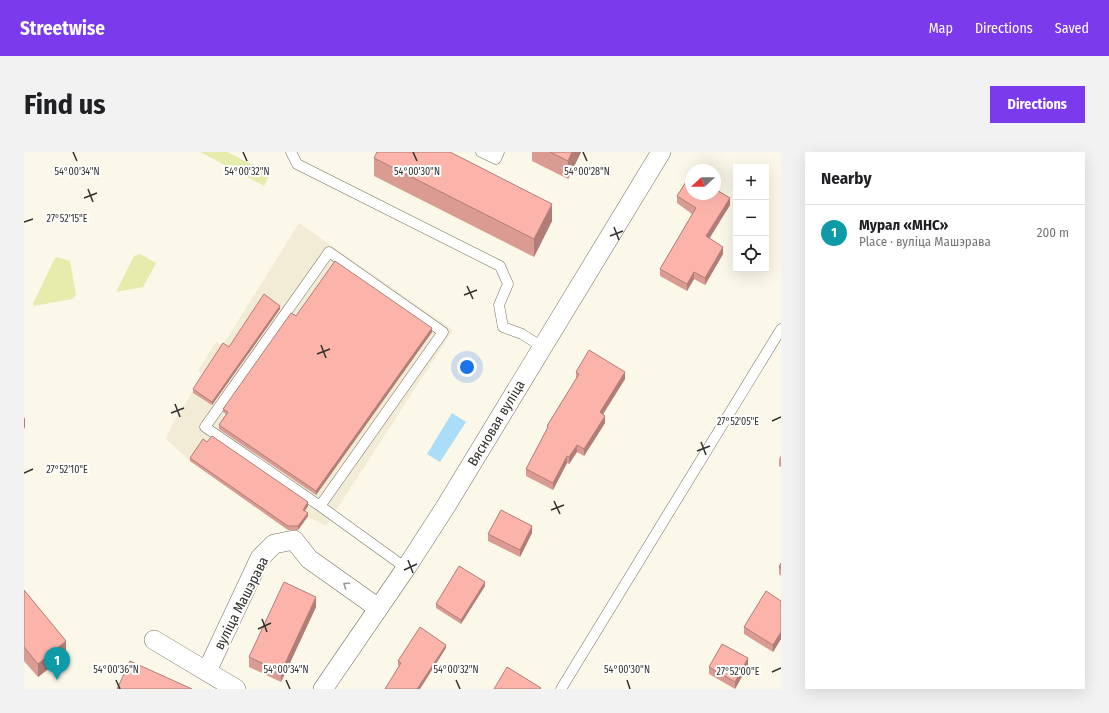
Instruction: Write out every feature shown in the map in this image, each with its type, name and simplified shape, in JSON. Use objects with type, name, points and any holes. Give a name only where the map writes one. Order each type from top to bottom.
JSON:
[{"type":"street","name":"Вясновая вуліца","points":[[323,689],[406,568],[446,506],[661,152]]},
{"type":"street","name":"вуліца Машэрава","points":[[207,671],[260,558],[274,544],[294,540],[309,559],[378,608]]},
{"type":"street","points":[[154,640],[236,689]]},
{"type":"lane","points":[[291,152],[297,164],[500,266],[508,284],[499,305],[503,327],[522,334],[542,347]]},
{"type":"lane","points":[[482,152],[496,159],[499,152]]},
{"type":"lane","points":[[320,506],[442,332],[329,252],[205,427],[320,506],[406,568]]},
{"type":"lane","points":[[561,689],[781,330]]},
{"type":"shaded area","points":[[299,223],[453,330],[326,526],[308,517],[295,535],[190,461],[166,439],[173,423],[203,375],[198,371],[216,342],[223,345]]},
{"type":"green space","points":[[200,152],[227,152],[270,174],[264,186]]},
{"type":"green space","points":[[140,254],[156,263],[143,287],[116,292],[134,256]]},
{"type":"green space","points":[[57,257],[70,261],[76,295],[72,299],[34,306],[33,304],[55,258]]},
{"type":"water","points":[[452,413],[466,422],[440,462],[427,454]]},
{"type":"building","points":[[377,152],[450,152],[552,204],[534,239],[374,158]]},
{"type":"building","points":[[550,152],[572,152],[568,161]]},
{"type":"building","points":[[685,183],[685,200],[721,200],[721,193],[730,198],[706,236],[723,247],[705,278],[694,272],[687,284],[660,269],[696,208],[677,196]]},
{"type":"building","points":[[335,261],[432,328],[316,491],[219,425],[228,412],[223,409],[291,313],[296,316]]},
{"type":"building","points":[[264,294],[280,306],[212,402],[193,389],[223,343],[229,347]]},
{"type":"building","points":[[589,350],[625,372],[600,412],[605,416],[584,449],[577,445],[569,457],[567,456],[553,483],[526,469],[548,427],[547,426],[579,374],[576,372]]},
{"type":"building","points":[[212,436],[308,502],[303,510],[308,513],[298,526],[288,526],[190,458],[203,439],[207,442]]},
{"type":"building","points":[[501,510],[532,526],[520,550],[488,534]]},
{"type":"building","points":[[459,566],[485,582],[461,620],[436,604]]},
{"type":"building","points":[[284,582],[316,597],[281,672],[249,657]]},
{"type":"building","points":[[24,590],[66,641],[38,664],[24,647]]},
{"type":"building","points":[[766,591],[781,601],[781,632],[773,645],[744,627]]},
{"type":"building","points":[[420,627],[446,645],[417,689],[385,689],[401,663],[398,661]]},
{"type":"building","points":[[722,644],[748,658],[735,682],[709,667]]},
{"type":"building","points":[[130,661],[192,689],[117,689]]},
{"type":"building","points":[[507,667],[541,688],[494,689]]},
{"type":"place","name":"Мурал «МНС»","points":[[57,680]]}]
